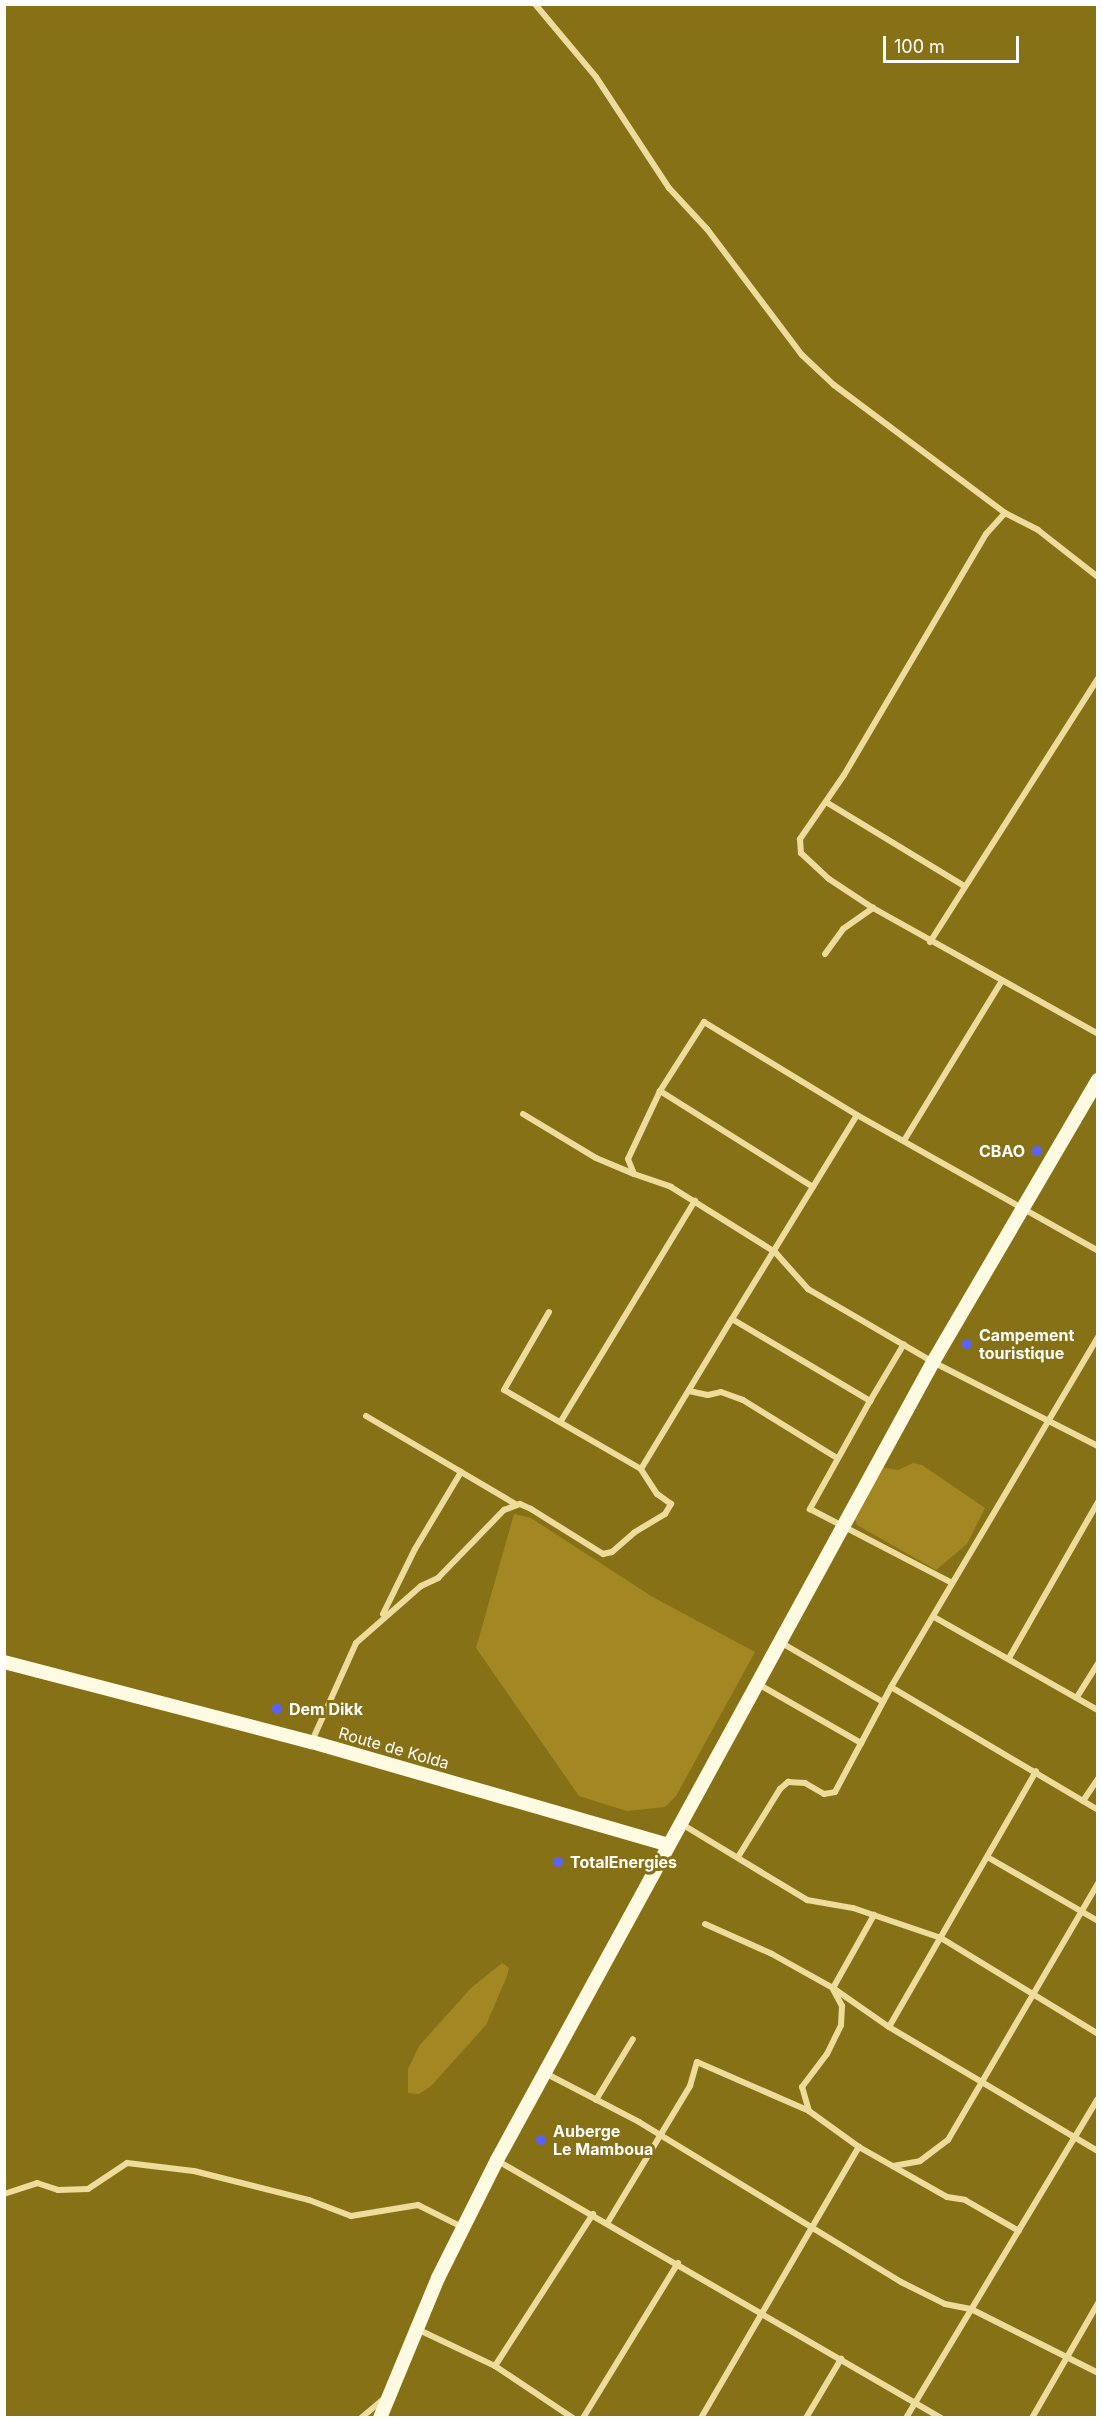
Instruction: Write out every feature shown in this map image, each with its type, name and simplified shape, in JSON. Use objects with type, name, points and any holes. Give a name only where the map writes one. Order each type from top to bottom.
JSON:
[{"type":"main road","points":[[380,2418],[416,2328],[462,2227],[497,2160],[933,1362],[1026,1207],[1098,1080]]},
{"type":"main road","name":"Route de Kolda","points":[[4,1662],[312,1742],[668,1845]]},
{"type":"street","points":[[535,4],[596,77],[669,188],[707,229],[802,355],[834,385],[1005,513],[1038,530],[1098,577]]},
{"type":"street","points":[[1005,513],[986,534],[826,801],[800,838],[801,853],[829,879],[873,908],[930,942],[1098,1034]]},
{"type":"street","points":[[930,942],[1098,678]]},
{"type":"street","points":[[826,801],[964,886]]},
{"type":"street","points":[[825,954],[843,929],[873,908]]},
{"type":"street","points":[[905,1139],[1002,981]]},
{"type":"street","points":[[634,1174],[628,1159],[660,1091],[704,1022],[857,1115],[905,1139],[1026,1207],[1098,1251]]},
{"type":"street","points":[[660,1091],[813,1187]]},
{"type":"street","points":[[523,1114],[596,1158],[671,1187],[775,1252],[808,1289],[933,1362],[1050,1419],[1098,1446]]},
{"type":"street","points":[[641,1469],[857,1115]]},
{"type":"street","points":[[561,1421],[695,1202]]},
{"type":"street","points":[[366,1416],[517,1505],[531,1509],[603,1554],[612,1552],[635,1532],[664,1514],[671,1504],[657,1494],[641,1469],[504,1390],[549,1312]]},
{"type":"street","points":[[732,1320],[870,1401]]},
{"type":"street","points":[[738,1857],[780,1789],[796,1781],[824,1794],[835,1792],[891,1687],[1050,1419],[1094,1350],[1098,1336]]},
{"type":"street","points":[[904,1344],[810,1509],[952,1583]]},
{"type":"street","points":[[689,1391],[708,1395],[721,1392],[743,1400],[837,1458]]},
{"type":"street","points":[[379,1620],[460,1472]]},
{"type":"street","points":[[1009,1658],[1098,1502]]},
{"type":"street","points":[[312,1742],[356,1642],[379,1620],[422,1586],[438,1578],[504,1510],[517,1505]]},
{"type":"street","points":[[934,1617],[1098,1710]]},
{"type":"street","points":[[779,1641],[883,1702]]},
{"type":"street","points":[[1077,1697],[1098,1663]]},
{"type":"street","points":[[756,1683],[861,1743]]},
{"type":"street","points":[[891,1687],[1036,1771],[1098,1810]]},
{"type":"street","points":[[889,2027],[989,1858],[1036,1771]]},
{"type":"street","points":[[1083,1801],[1098,1779]]},
{"type":"street","points":[[680,1822],[807,1900],[874,1915],[941,1938],[1032,1996],[1098,2034]]},
{"type":"street","points":[[989,1858],[1098,1921]]},
{"type":"street","points":[[893,2166],[920,2161],[948,2140],[1098,1883]]},
{"type":"street","points":[[833,1988],[874,1915]]},
{"type":"street","points":[[705,1924],[772,1954],[833,1988],[889,2027],[1098,2151]]},
{"type":"street","points":[[809,2111],[802,2087],[827,2054],[841,2025],[842,2006],[833,1988]]},
{"type":"street","points":[[596,2100],[633,2039]]},
{"type":"street","points":[[608,2222],[690,2086],[697,2062],[809,2111],[859,2147],[947,2197],[965,2200],[1019,2231]]},
{"type":"street","points":[[544,2073],[660,2136],[910,2286],[945,2304],[971,2309],[1098,2373]]},
{"type":"street","points":[[906,2418],[1098,2099]]},
{"type":"street","points":[[701,2418],[859,2147]]},
{"type":"street","points":[[497,2160],[608,2222],[916,2401],[941,2418]]},
{"type":"street","points":[[4,2194],[37,2182],[58,2190],[88,2189],[127,2163],[194,2171],[309,2199],[351,2216],[418,2205],[462,2227]]},
{"type":"street","points":[[495,2366],[593,2214]]},
{"type":"street","points":[[583,2418],[678,2263]]},
{"type":"street","points":[[1032,2418],[1098,2303]]},
{"type":"street","points":[[416,2328],[495,2366],[573,2418]]},
{"type":"street","points":[[806,2418],[841,2359]]},
{"type":"street","points":[[361,2418],[390,2393]]},
{"type":"shaded area","points":[[913,1463],[922,1465],[985,1508],[967,1544],[936,1570],[857,1525],[854,1517],[881,1467],[898,1470]]},
{"type":"shaded area","points":[[514,1514],[531,1518],[651,1596],[755,1652],[676,1796],[665,1807],[627,1811],[579,1796],[476,1648]]},
{"type":"shaded area","points":[[502,1963],[509,1968],[507,1976],[486,2025],[431,2086],[419,2094],[408,2093],[408,2069],[419,2046],[471,1988]]},
{"type":"place","name":"CBAO","points":[[1037,1151]]},
{"type":"place","name":"Campement touristique","points":[[967,1344]]},
{"type":"place","name":"Dem Dikk","points":[[277,1709]]},
{"type":"place","name":"TotalEnergies","points":[[558,1862]]},
{"type":"place","name":"Auberge Le Mamboua","points":[[541,2140]]}]
